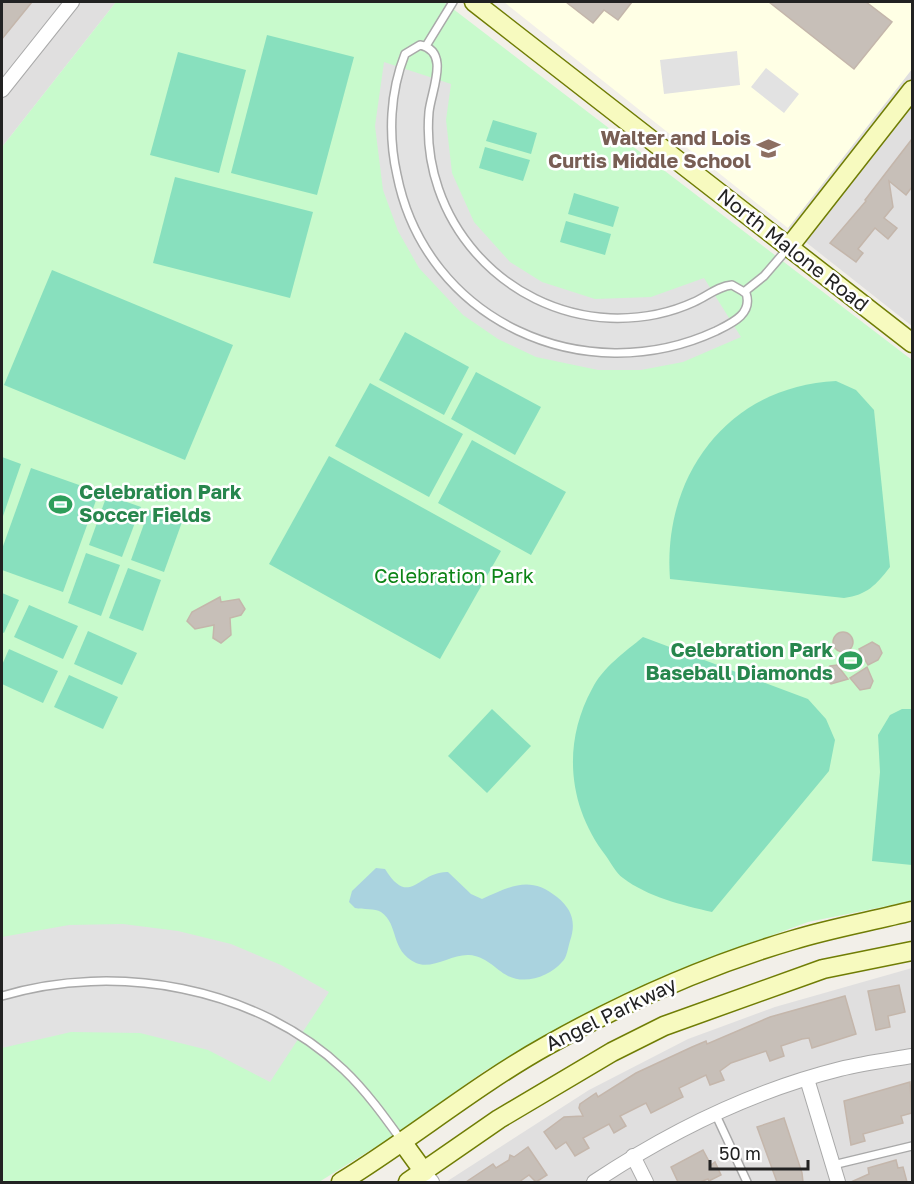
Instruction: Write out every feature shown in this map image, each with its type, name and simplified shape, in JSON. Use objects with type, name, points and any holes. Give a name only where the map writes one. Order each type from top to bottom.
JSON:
[{"type":"main road","name":"North Malone Road","points":[[474,2],[912,343]]},
{"type":"main road","points":[[789,247],[912,90]]},
{"type":"main road","name":"Angel Parkway","points":[[341,1182],[403,1143],[493,1078],[622,1005],[709,967],[794,939],[912,911]]},
{"type":"main road","name":"Angel Parkway","points":[[408,1182],[428,1177],[499,1119],[612,1052],[664,1026],[824,969],[912,951]]},
{"type":"main road","points":[[403,1143],[428,1177]]},
{"type":"street","points":[[2,90],[72,2]]},
{"type":"street","points":[[594,1182],[633,1156],[715,1113],[841,1069],[912,1056]]},
{"type":"street","points":[[807,1079],[838,1182]]},
{"type":"street","points":[[633,1156],[646,1182]]},
{"type":"lane","points":[[426,46],[453,2]]},
{"type":"lane","points":[[420,45],[426,46],[437,60],[428,130],[437,188],[464,239],[504,280],[554,308],[611,318],[630,318],[668,311],[726,286],[737,286],[744,292],[748,299],[747,310],[722,328],[675,346],[626,354],[586,352],[548,343],[511,328],[477,306],[447,277],[422,243],[405,205],[394,164],[392,122],[397,81],[408,50],[420,45]]},
{"type":"lane","points":[[744,292],[764,276],[789,247]]},
{"type":"lane","points":[[2,996],[64,983],[116,981],[175,988],[241,1007],[287,1030],[330,1058],[362,1090],[403,1143]]},
{"type":"lane","points":[[715,1113],[747,1182]]},
{"type":"lane","points":[[833,1165],[912,1146]]},
{"type":"shaded area","points":[[2,2],[116,2],[2,147]]},
{"type":"shaded area","name":"Walter and Lois Curtis Middle School","points":[[504,2],[912,2],[912,69],[788,228]]},
{"type":"shaded area","points":[[737,51],[740,85],[664,94],[660,60]]},
{"type":"shaded area","points":[[384,62],[451,84],[446,120],[452,173],[474,222],[510,262],[542,282],[595,299],[651,297],[704,278],[741,337],[683,362],[641,370],[598,370],[536,357],[498,339],[463,315],[419,268],[398,231],[383,190],[375,126]]},
{"type":"shaded area","points":[[766,68],[799,94],[784,113],[751,87]]},
{"type":"shaded area","points":[[912,69],[912,326],[788,228]]},
{"type":"shaded area","points":[[123,924],[178,931],[231,944],[281,965],[329,992],[270,1082],[208,1050],[140,1033],[71,1032],[2,1048],[2,937],[69,925]]},
{"type":"shaded area","points":[[912,968],[912,1182],[446,1182],[589,1090],[688,1039],[775,1007]]},
{"type":"green space","name":"Celebration Park","points":[[116,2],[444,2],[912,360],[912,901],[808,922],[680,969],[486,1070],[390,1138],[319,1182],[2,1182],[2,147]]},
{"type":"green space","points":[[267,35],[354,57],[317,195],[231,173]]},
{"type":"green space","points":[[178,52],[246,70],[219,173],[150,155]]},
{"type":"green space","points":[[493,120],[537,133],[531,154],[486,141]]},
{"type":"green space","points":[[485,147],[530,160],[523,181],[479,168]]},
{"type":"green space","points":[[175,177],[313,212],[290,298],[153,263]]},
{"type":"green space","points":[[574,193],[619,207],[613,227],[568,214]]},
{"type":"green space","points":[[566,221],[611,234],[605,255],[560,242]]},
{"type":"green space","points":[[52,270],[233,345],[185,460],[4,385]]},
{"type":"green space","points":[[405,332],[469,367],[444,415],[379,380]]},
{"type":"green space","points":[[476,372],[541,407],[515,455],[451,419]]},
{"type":"green space","points":[[836,381],[856,390],[874,410],[890,567],[885,573],[865,592],[844,598],[670,579],[670,541],[678,505],[691,472],[710,443],[734,418],[764,399],[798,387]]},
{"type":"green space","points":[[370,383],[463,434],[429,497],[335,446]]},
{"type":"green space","points":[[472,440],[566,492],[531,555],[438,503]]},
{"type":"green space","points":[[329,456],[501,551],[440,659],[269,564]]},
{"type":"green space","points":[[2,457],[21,464],[2,519]]},
{"type":"green space","points":[[31,468],[99,492],[63,592],[2,570],[2,549]]},
{"type":"green space","points":[[107,495],[141,507],[122,557],[89,545]]},
{"type":"green space","points":[[149,510],[182,522],[164,572],[131,560]]},
{"type":"green space","points":[[86,553],[120,565],[101,616],[68,603]]},
{"type":"green space","points":[[128,568],[161,580],[143,631],[109,618]]},
{"type":"green space","points":[[2,593],[19,600],[4,633],[2,632]]},
{"type":"green space","points":[[29,605],[78,626],[63,659],[14,637]]},
{"type":"green space","points":[[88,631],[137,653],[122,685],[74,664]]},
{"type":"green space","points":[[643,637],[808,699],[826,719],[835,740],[829,771],[712,912],[654,895],[620,876],[593,837],[577,796],[573,753],[582,710],[602,674]]},
{"type":"green space","points":[[9,649],[58,671],[43,703],[2,684],[2,665]]},
{"type":"green space","points":[[69,675],[118,697],[103,729],[54,707]]},
{"type":"green space","points":[[492,709],[531,746],[487,793],[448,756]]},
{"type":"green space","points":[[902,709],[912,709],[912,865],[872,861],[880,772],[878,735],[890,715]]},
{"type":"water","points":[[376,868],[385,869],[394,881],[401,886],[408,887],[438,873],[448,872],[471,894],[482,899],[520,885],[538,886],[547,890],[567,907],[572,917],[572,934],[565,958],[557,967],[544,975],[522,980],[508,976],[485,960],[469,955],[429,965],[416,963],[402,952],[387,917],[376,910],[355,908],[349,902],[352,891]]},
{"type":"building","points":[[2,2],[32,2],[2,39]]},
{"type":"building","points":[[566,2],[632,2],[618,20],[604,10],[593,23]]},
{"type":"building","points":[[769,2],[866,2],[892,22],[854,69]]},
{"type":"building","points":[[912,139],[912,187],[906,195],[889,181],[893,207],[884,218],[897,228],[888,239],[875,228],[858,249],[863,253],[856,262],[830,243],[866,201]]},
{"type":"building","points":[[220,597],[221,602],[239,599],[245,609],[241,615],[230,618],[231,635],[221,643],[213,638],[214,625],[195,629],[187,621],[192,612]]},
{"type":"building","points":[[843,632],[850,635],[853,642],[850,649],[843,652],[836,649],[833,642],[836,635]]},
{"type":"building","points":[[872,642],[879,646],[882,653],[878,660],[868,665],[859,649]]},
{"type":"building","points":[[837,665],[848,679],[831,684],[824,677],[825,672],[830,666]]},
{"type":"building","points":[[867,667],[873,681],[870,688],[860,690],[850,678]]},
{"type":"building","points":[[899,985],[905,1012],[888,1016],[890,1027],[876,1030],[868,991]]},
{"type":"building","points":[[845,996],[856,1034],[812,1048],[809,1038],[802,1039],[781,1046],[784,1056],[770,1061],[766,1051],[731,1063],[720,1071],[724,1080],[710,1085],[706,1075],[679,1088],[683,1097],[651,1113],[646,1103],[620,1116],[626,1126],[614,1133],[609,1124],[583,1138],[589,1148],[575,1156],[566,1142],[556,1149],[544,1132],[564,1117],[583,1116],[579,1108],[580,1104],[596,1093],[598,1097],[636,1073],[692,1047],[706,1041],[707,1044],[770,1017]]},
{"type":"building","points":[[910,1082],[912,1113],[901,1116],[903,1123],[863,1134],[865,1141],[851,1145],[844,1101]]},
{"type":"building","points":[[784,1118],[803,1182],[777,1182],[757,1127]]},
{"type":"building","points":[[528,1147],[547,1175],[536,1182],[529,1175],[519,1182],[466,1182],[493,1164],[496,1168],[509,1160],[510,1155],[514,1157]]},
{"type":"building","points":[[703,1150],[711,1165],[715,1162],[721,1175],[709,1181],[708,1179],[700,1182],[678,1182],[671,1167]]},
{"type":"building","points":[[896,1160],[898,1168],[903,1167],[907,1182],[851,1182],[869,1174],[868,1168]]},
{"type":"place","name":"Walter and Lois Curtis Middle School","points":[[769,149]]},
{"type":"place","name":"Celebration Park Soccer Fields","points":[[61,504]]},
{"type":"place","name":"Celebration Park Baseball Diamonds","points":[[851,661]]}]
